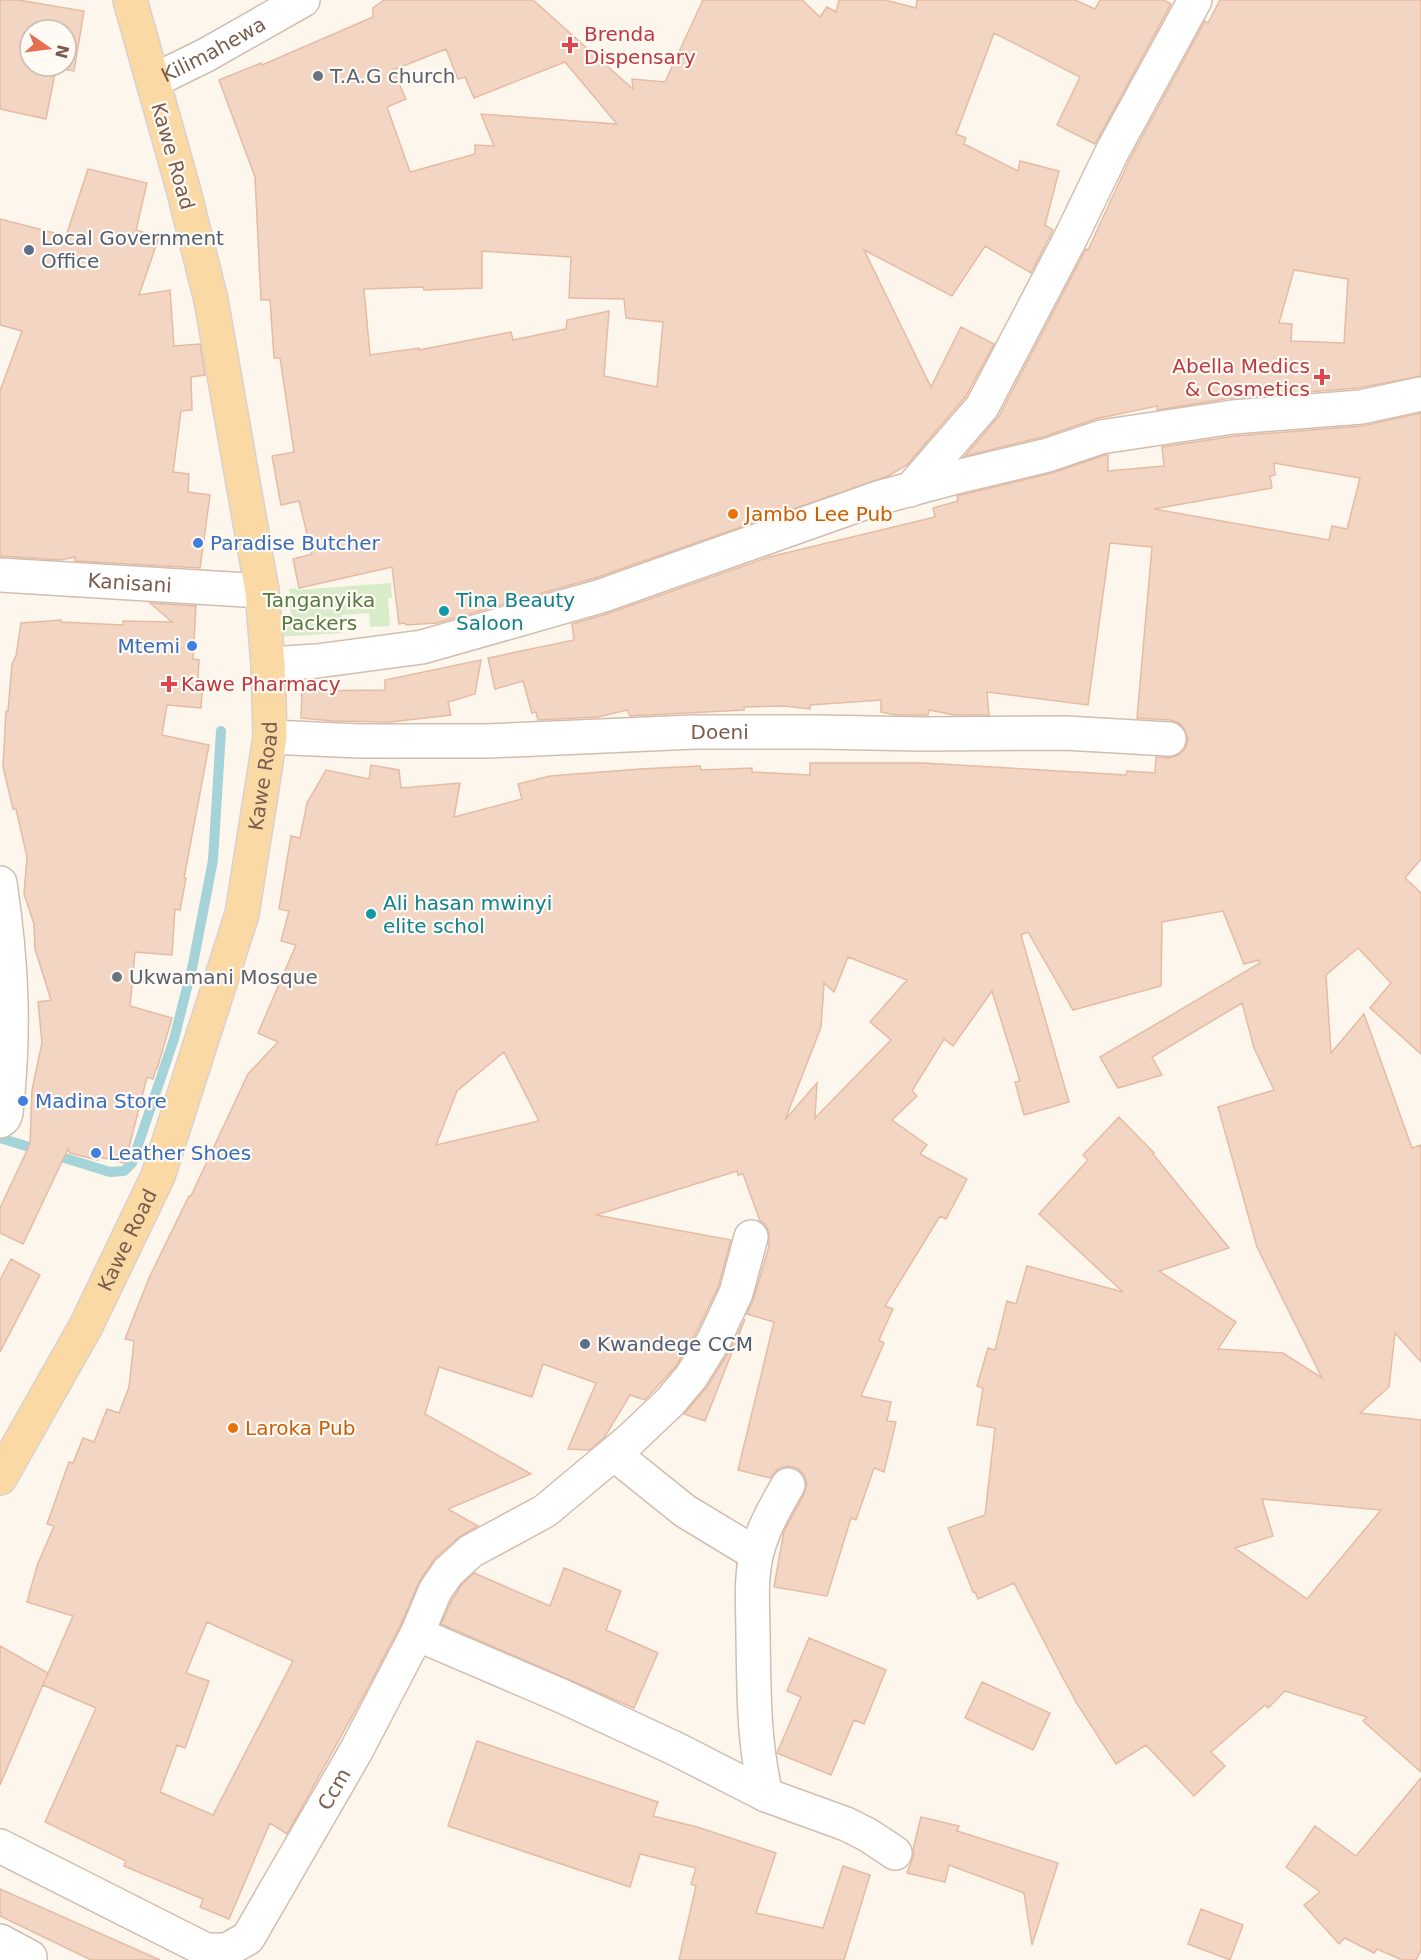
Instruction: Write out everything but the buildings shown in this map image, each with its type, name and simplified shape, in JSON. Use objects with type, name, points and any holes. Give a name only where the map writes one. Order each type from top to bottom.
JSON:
[{"type":"main road","name":"Kawe Road","points":[[0,1478],[86,1326],[158,1176],[242,914],[270,737],[268,664],[262,591],[212,300],[130,0]]},
{"type":"street","name":"Kilimahewa","points":[[153,81],[206,55],[303,0]]},
{"type":"street","points":[[910,490],[982,408],[1070,239],[1118,140],[1195,0]]},
{"type":"street","points":[[268,664],[317,661],[422,647],[601,596],[878,498],[1048,455],[1101,436],[1233,417],[1361,407],[1421,394]]},
{"type":"street","name":"Kanisani","points":[[0,575],[262,591]]},
{"type":"street","name":"Doeni","points":[[270,737],[360,741],[488,741],[694,732],[817,732],[1065,734],[1169,739]]},
{"type":"street","points":[[0,883],[7,932],[12,1001],[10,1072],[6,1113],[0,1121]]},
{"type":"street","name":"Ccm","points":[[0,1846],[206,1950],[227,1950],[248,1938],[356,1751],[417,1634],[435,1591],[448,1572],[471,1551],[545,1511],[614,1455],[670,1402],[691,1377],[714,1340],[736,1293],[751,1237]]},
{"type":"street","points":[[614,1455],[685,1511],[756,1554]]},
{"type":"street","points":[[766,1795],[759,1764],[754,1717],[753,1591],[756,1554],[763,1532],[788,1485]]},
{"type":"street","points":[[417,1634],[676,1749],[766,1795],[846,1824],[896,1853]]},
{"type":"street","points":[[0,1941],[30,1957]]},
{"type":"green space","name":"Tanganyika Packers","points":[[391,583],[392,598],[388,598],[390,626],[370,627],[369,613],[342,615],[343,633],[278,637],[277,617],[291,616],[289,589]]},
{"type":"waterway","points":[[0,1138],[110,1172],[124,1171],[132,1163],[174,1039],[193,964],[213,860],[221,731]]},
{"type":"place","name":"Brenda Dispensary","points":[[570,45]]},
{"type":"place","name":"T.A.G church","points":[[318,76]]},
{"type":"place","name":"Local Government Office","points":[[29,250]]},
{"type":"place","name":"Abella Medics & Cosmetics","points":[[1322,377]]},
{"type":"place","name":"Jambo Lee Pub","points":[[733,514]]},
{"type":"place","name":"Paradise Butcher","points":[[198,543]]},
{"type":"place","name":"Tina Beauty Saloon","points":[[444,611]]},
{"type":"place","name":"Mtemi","points":[[192,646]]},
{"type":"place","name":"Kawe Pharmacy","points":[[169,684]]},
{"type":"place","name":"Ali hasan mwinyi elite schol","points":[[371,914]]},
{"type":"place","name":"Ukwamani Mosque","points":[[117,977]]},
{"type":"place","name":"Madina Store","points":[[23,1101]]},
{"type":"place","name":"Leather Shoes","points":[[96,1153]]},
{"type":"place","name":"Kwandege CCM","points":[[585,1344]]},
{"type":"place","name":"Laroka Pub","points":[[233,1428]]}]
